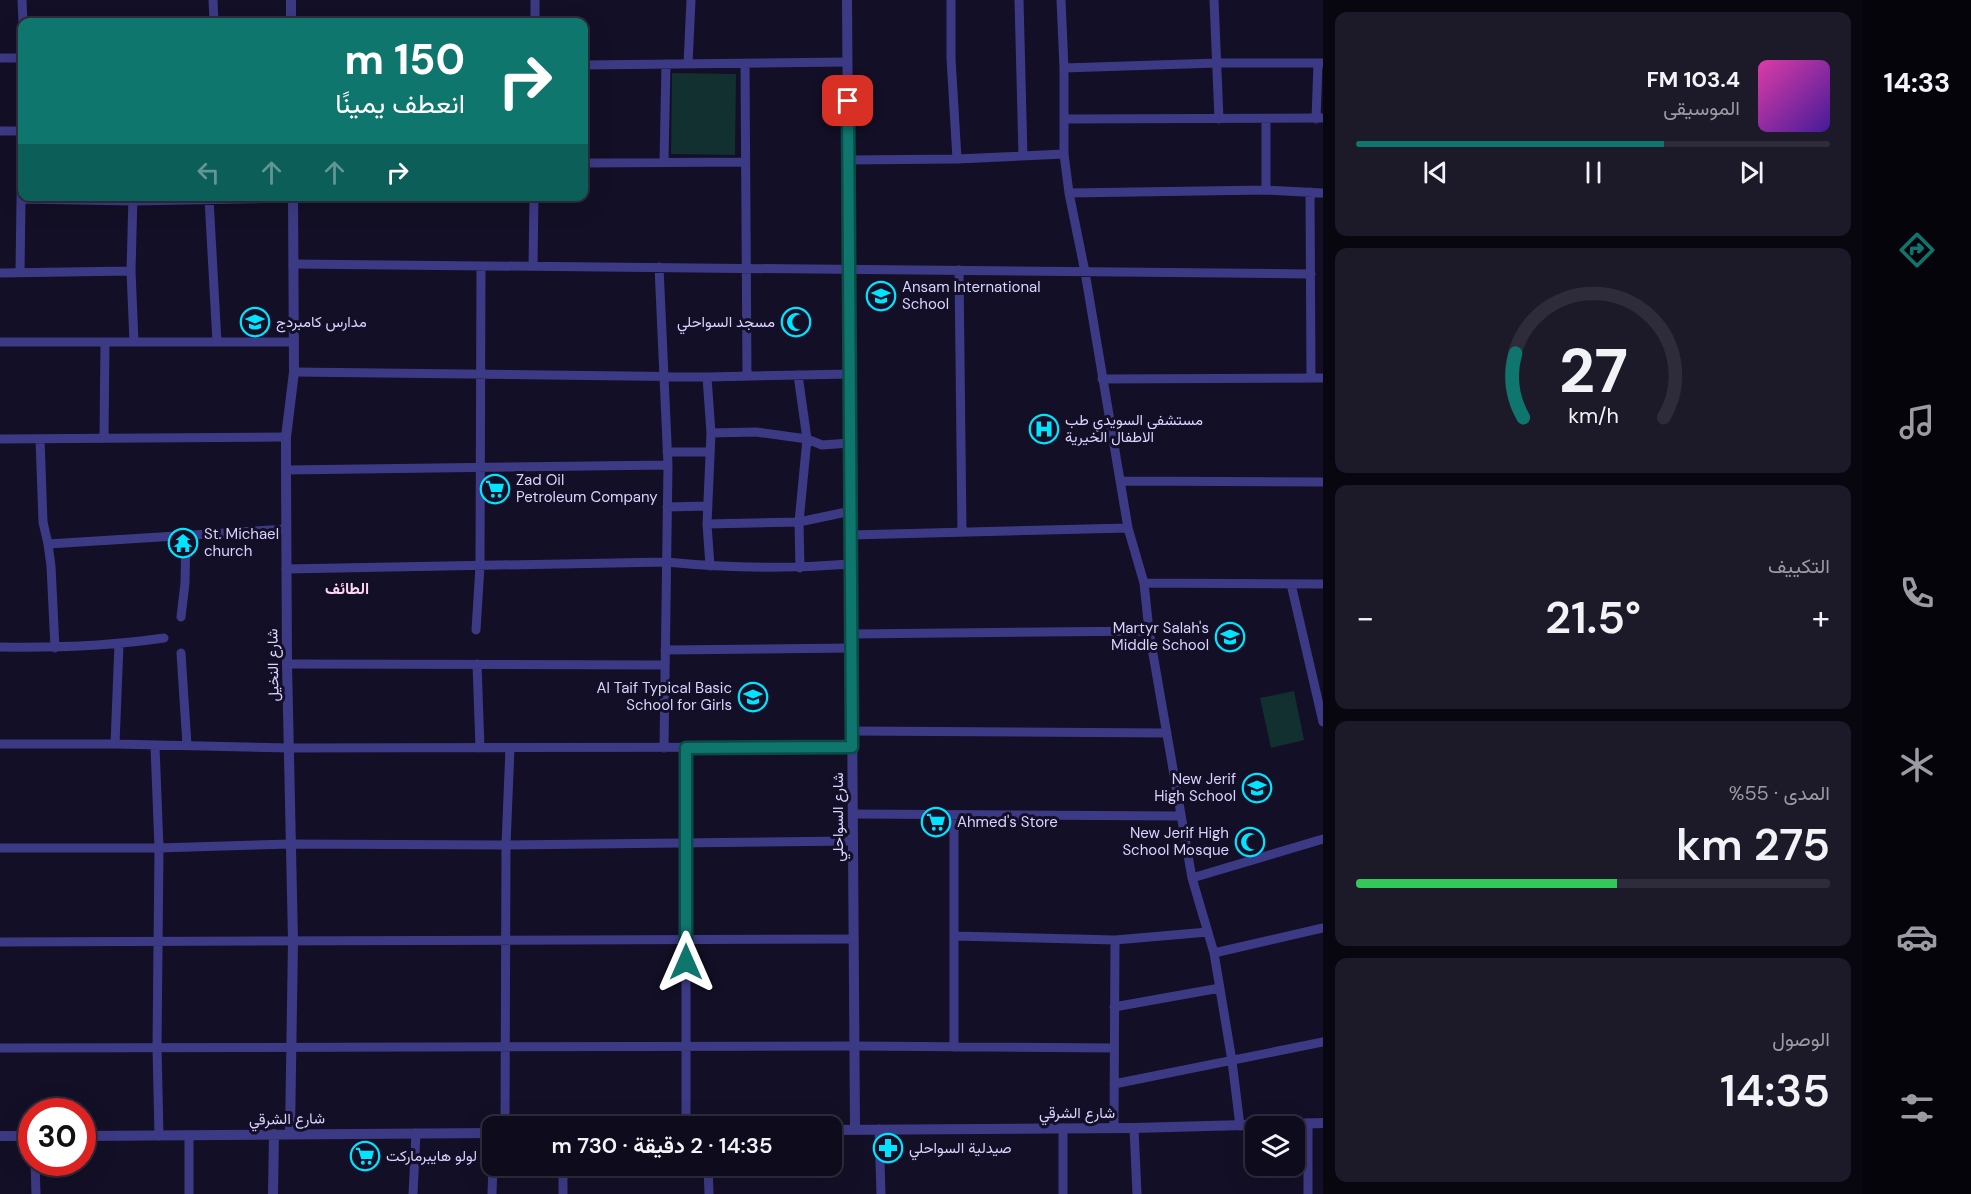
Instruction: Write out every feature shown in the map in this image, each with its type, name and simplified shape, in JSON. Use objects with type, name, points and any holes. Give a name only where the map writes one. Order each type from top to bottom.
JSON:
[{"type":"street","points":[[22,0],[23,18]]},
{"type":"street","points":[[213,0],[214,18]]},
{"type":"street","points":[[291,0],[291,18]]},
{"type":"street","points":[[535,0],[535,18]]},
{"type":"street","points":[[688,64],[691,0]]},
{"type":"street","name":"شارع السواحلي","points":[[847,0],[855,1129]]},
{"type":"street","points":[[951,0],[951,58],[957,159]]},
{"type":"street","points":[[1019,0],[1023,156]]},
{"type":"street","points":[[1060,0],[1064,68],[1064,154],[1069,193],[1085,272],[1128,528],[1144,583],[1149,631],[1192,878],[1214,953],[1233,1062],[1240,1126]]},
{"type":"street","points":[[1214,0],[1219,119]]},
{"type":"street","points":[[0,58],[18,58]]},
{"type":"street","points":[[588,65],[847,62]]},
{"type":"street","points":[[745,63],[747,376]]},
{"type":"street","points":[[1064,68],[1217,63],[1320,63],[1320,118],[1064,119]]},
{"type":"street","points":[[664,162],[666,64]]},
{"type":"street","points":[[1266,119],[1266,190]]},
{"type":"street","points":[[0,131],[18,131]]},
{"type":"street","points":[[848,160],[957,159],[1064,154]]},
{"type":"street","points":[[588,163],[745,162]]},
{"type":"street","points":[[1069,193],[1266,190],[1323,193]]},
{"type":"street","points":[[1310,192],[1311,378]]},
{"type":"street","points":[[21,201],[21,272]]},
{"type":"street","points":[[133,201],[134,342]]},
{"type":"street","points":[[209,201],[217,342]]},
{"type":"street","name":"شارع النخيل","points":[[290,1133],[293,941],[287,664],[286,437],[294,372],[293,201]]},
{"type":"street","points":[[533,266],[534,201]]},
{"type":"street","points":[[293,264],[1311,274]]},
{"type":"street","points":[[476,630],[480,566],[481,266]]},
{"type":"street","points":[[659,267],[668,452],[664,748]]},
{"type":"street","points":[[959,270],[962,532]]},
{"type":"street","points":[[0,273],[132,271]]},
{"type":"street","points":[[0,342],[294,342]]},
{"type":"street","points":[[104,438],[105,342]]},
{"type":"street","points":[[294,372],[707,377],[850,374]]},
{"type":"street","points":[[798,375],[807,439],[799,522],[800,568]]},
{"type":"street","points":[[707,377],[711,433],[707,524],[710,566]]},
{"type":"street","points":[[1102,379],[1323,378]]},
{"type":"street","points":[[711,433],[756,432],[807,439],[822,444],[850,442]]},
{"type":"street","points":[[0,439],[286,437]]},
{"type":"street","points":[[40,439],[43,522],[48,544],[55,648]]},
{"type":"street","points":[[668,452],[710,452]]},
{"type":"street","points":[[286,470],[668,465]]},
{"type":"street","points":[[1120,481],[1323,482]]},
{"type":"street","points":[[667,507],[708,506]]},
{"type":"street","points":[[707,524],[799,522],[850,511]]},
{"type":"street","points":[[851,535],[1128,528]]},
{"type":"street","points":[[48,544],[286,529]]},
{"type":"street","points":[[181,617],[185,583],[186,535]]},
{"type":"street","points":[[286,569],[666,562],[710,566],[800,568],[851,564]]},
{"type":"street","points":[[1144,583],[1323,584]]},
{"type":"street","points":[[1291,584],[1323,722]]},
{"type":"street","points":[[851,634],[1149,631]]},
{"type":"street","points":[[0,647],[55,648],[119,644],[164,638]]},
{"type":"street","points":[[115,744],[119,644]]},
{"type":"street","points":[[665,650],[852,648]]},
{"type":"street","points":[[181,653],[187,746]]},
{"type":"street","points":[[287,664],[665,664]]},
{"type":"street","points":[[477,664],[480,748]]},
{"type":"street","points":[[852,731],[1167,733]]},
{"type":"street","points":[[0,744],[290,748],[852,747]]},
{"type":"street","points":[[155,746],[159,848],[157,1047],[159,1136]]},
{"type":"street","points":[[505,1116],[506,845],[510,748]]},
{"type":"street","points":[[686,748],[686,1116]]},
{"type":"street","points":[[853,814],[1181,816]]},
{"type":"street","points":[[954,816],[954,1047]]},
{"type":"street","points":[[1192,878],[1323,839]]},
{"type":"street","points":[[0,848],[853,841]]},
{"type":"street","points":[[1214,953],[1323,928]]},
{"type":"street","points":[[954,936],[1114,940],[1208,932]]},
{"type":"street","points":[[0,942],[854,939]]},
{"type":"street","points":[[1114,940],[1114,1127]]},
{"type":"street","points":[[1114,1007],[1220,988]]},
{"type":"street","points":[[1114,1084],[1233,1062],[1323,1042]]},
{"type":"street","points":[[0,1048],[854,1046],[1114,1048]]},
{"type":"street","points":[[1308,1123],[1308,1194]]},
{"type":"street","name":"شارع الشرقي","points":[[842,1130],[1134,1128],[1323,1123]]},
{"type":"street","points":[[1063,1128],[1063,1194]]},
{"type":"street","points":[[1134,1128],[1137,1194]]},
{"type":"street","points":[[879,1129],[881,1194]]},
{"type":"street","name":"شارع الشرقي","points":[[96,1136],[482,1132]]},
{"type":"street","points":[[413,1194],[416,1133]]},
{"type":"street","points":[[273,1194],[274,1134]]},
{"type":"street","points":[[0,1136],[18,1136]]},
{"type":"street","points":[[189,1136],[189,1194]]},
{"type":"street","points":[[35,1176],[36,1194]]},
{"type":"street","points":[[492,1194],[493,1176]]},
{"type":"street","points":[[563,1176],[563,1194]]},
{"type":"street","points":[[708,1176],[709,1194]]},
{"type":"green space","points":[[672,73],[736,74],[735,155],[671,154]]},
{"type":"green space","points":[[1294,691],[1304,740],[1271,748],[1260,698]]},
{"type":"place","name":"Ansam International School","points":[[881,296]]},
{"type":"place","name":"مدارس كامبردج","points":[[255,322]]},
{"type":"place","name":"مسجد السواحلي","points":[[796,322]]},
{"type":"place","name":"مستشفى السويدي طب الاطفال الخيرية","points":[[1044,429]]},
{"type":"place","name":"Zad Oil Petroleum Company","points":[[495,489]]},
{"type":"place","name":"St. Michael church","points":[[183,543]]},
{"type":"place","name":"Martyr Salah's Middle School","points":[[1230,637]]},
{"type":"place","name":"Al Taif Typical Basic School for Girls","points":[[753,697]]},
{"type":"place","name":"New Jerif High School","points":[[1257,788]]},
{"type":"place","name":"Ahmed's Store","points":[[936,822]]},
{"type":"place","name":"New Jerif High School Mosque","points":[[1250,842]]},
{"type":"place","name":"صيدلية السواحلي","points":[[888,1148]]},
{"type":"place","name":"لولو هايبرماركت","points":[[365,1156]]},
{"type":"district","name":"الطائف","points":[[347,588]]},
{"type":"route","points":[[686,962],[686,748],[852,747],[848,101]]}]
